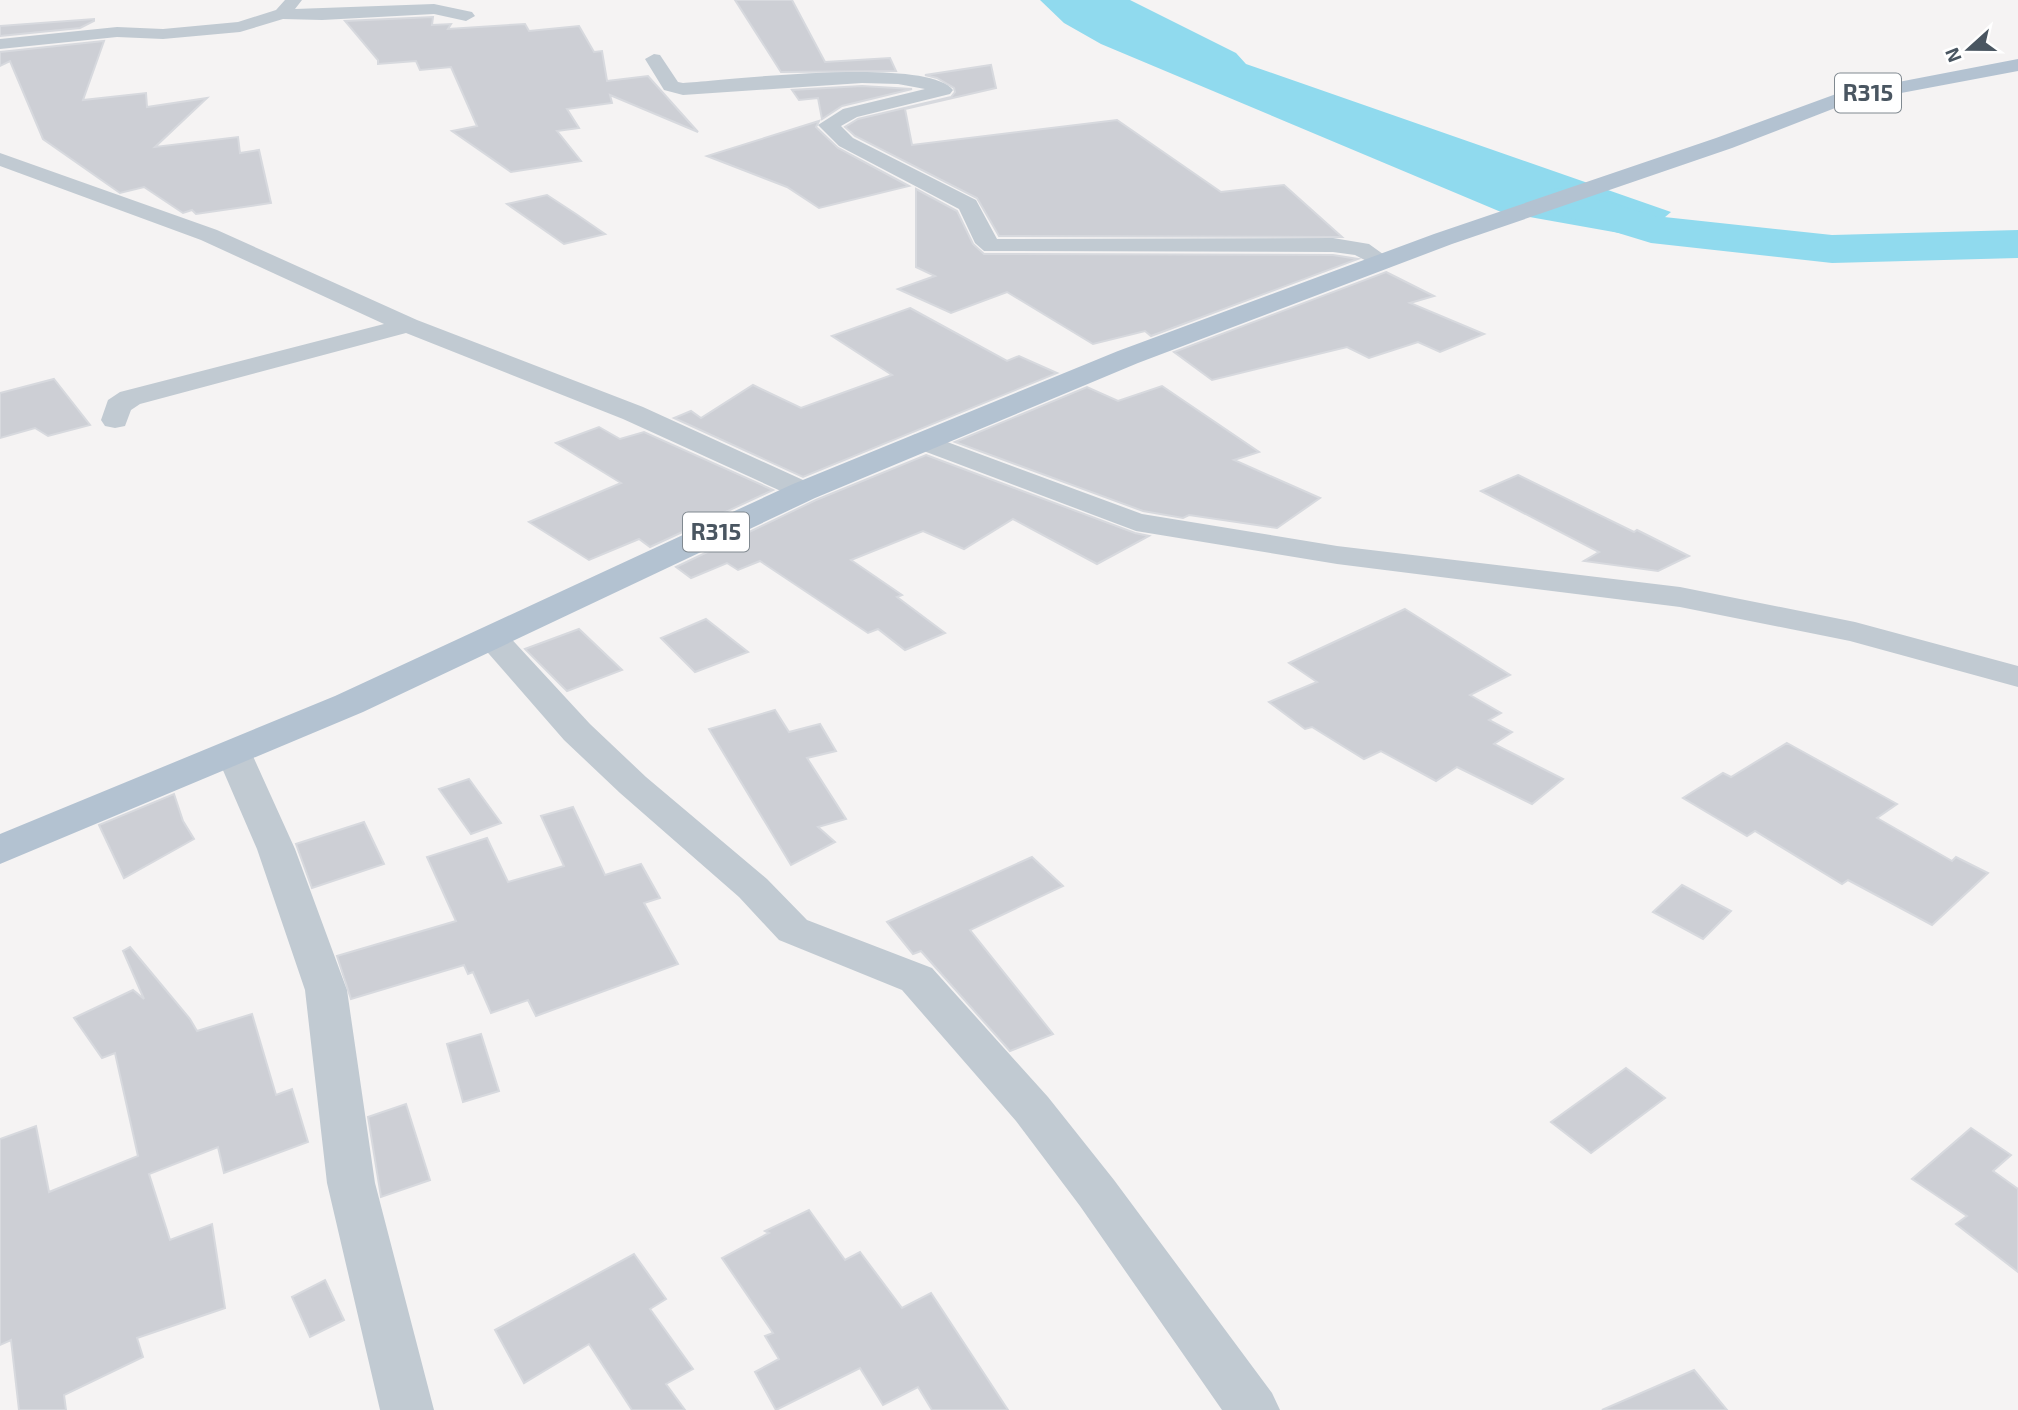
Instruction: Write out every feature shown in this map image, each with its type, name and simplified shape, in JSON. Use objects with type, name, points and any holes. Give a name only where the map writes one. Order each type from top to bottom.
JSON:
[{"type":"main road","name":"R315","points":[[0,850],[234,754],[492,638],[804,491],[1128,357],[1443,239],[1724,143],[1843,98],[2018,65]]},
{"type":"street","points":[[282,15],[294,0]]},
{"type":"street","points":[[0,44],[117,32],[163,34],[240,27],[282,15],[434,9],[467,16]]},
{"type":"street","points":[[654,59],[671,86],[683,89],[894,76],[938,84],[943,90],[850,113],[828,125],[846,142],[968,205],[987,243],[992,246],[1333,245],[1361,249],[1382,262]]},
{"type":"street","points":[[0,159],[209,235],[408,325],[633,413],[804,491]]},
{"type":"street","points":[[115,420],[118,406],[130,398],[408,325]]},
{"type":"street","points":[[923,441],[1136,522],[1337,555],[1680,597],[1855,632],[2018,677]]},
{"type":"street","points":[[492,638],[577,732],[633,785],[753,888],[793,930],[917,979],[1032,1110],[1097,1194],[1253,1410]]},
{"type":"street","points":[[234,754],[291,887],[326,990],[351,1183],[407,1410]]},
{"type":"water","points":[[1040,0],[1130,0],[1236,53],[1246,64],[1671,212],[1651,229],[1636,236],[1501,212],[1101,44],[1064,23]]},
{"type":"building","points":[[735,0],[792,0],[825,62],[890,58],[896,71],[781,72]]},
{"type":"building","points":[[433,17],[432,25],[451,24],[448,29],[525,24],[529,31],[579,26],[594,52],[602,51],[607,81],[648,76],[698,132],[610,95],[612,103],[567,109],[579,128],[557,131],[581,161],[511,172],[452,131],[477,126],[451,67],[420,70],[416,61],[378,64],[378,60],[345,21]]},
{"type":"building","points":[[94,19],[80,28],[0,36],[0,26]]},
{"type":"building","points":[[104,41],[83,100],[146,93],[147,107],[207,98],[155,147],[238,137],[240,153],[259,150],[271,203],[196,214],[192,210],[183,213],[144,187],[120,193],[43,139],[10,61],[0,66],[0,52]]},
{"type":"building","points":[[991,65],[996,88],[905,109],[912,145],[1117,120],[1221,192],[1284,185],[1342,237],[999,236],[977,198],[855,136],[845,127],[858,119],[951,97],[955,92],[954,88],[937,78],[925,75]]},
{"type":"building","points":[[862,86],[912,89],[842,106],[822,119],[818,98],[799,100],[792,90]]},
{"type":"building","points":[[819,121],[816,127],[838,148],[909,186],[819,208],[787,187],[707,156]]},
{"type":"building","points":[[916,189],[957,211],[973,244],[984,254],[1333,255],[1358,259],[1151,336],[1145,331],[1093,344],[1007,292],[951,313],[898,289],[935,276],[916,267]]},
{"type":"building","points":[[547,195],[605,234],[564,244],[507,204]]},
{"type":"building","points":[[1386,272],[1434,296],[1410,303],[1484,334],[1440,352],[1418,342],[1369,358],[1347,347],[1212,380],[1174,352]]},
{"type":"building","points":[[910,308],[1007,361],[1019,356],[1057,373],[803,477],[674,418],[691,411],[701,418],[753,385],[801,408],[892,375],[832,336]]},
{"type":"building","points":[[54,379],[90,425],[48,436],[35,428],[0,438],[0,393]]},
{"type":"building","points":[[1162,386],[1259,452],[1234,460],[1320,498],[1277,528],[1189,515],[1183,518],[1143,511],[955,442],[1087,387],[1118,401]]},
{"type":"building","points":[[599,427],[620,439],[644,432],[773,490],[650,547],[639,539],[589,560],[529,522],[621,483],[556,443]]},
{"type":"building","points":[[926,455],[1149,536],[1097,564],[1013,519],[964,549],[923,531],[851,560],[902,595],[897,597],[945,633],[905,650],[878,629],[868,633],[760,561],[738,570],[727,563],[691,578],[676,567],[816,500]]},
{"type":"building","points":[[1518,475],[1689,556],[1658,571],[1584,561],[1599,552],[1481,491]]},
{"type":"building","points":[[1405,609],[1510,675],[1470,695],[1501,713],[1489,720],[1512,732],[1494,744],[1563,779],[1532,804],[1457,767],[1436,781],[1381,751],[1364,759],[1312,727],[1305,729],[1269,702],[1317,682],[1289,663]]},
{"type":"building","points":[[706,619],[748,652],[695,672],[661,638]]},
{"type":"building","points":[[579,629],[622,670],[567,691],[525,649]]},
{"type":"building","points":[[775,710],[789,732],[820,724],[836,751],[807,758],[846,819],[818,827],[835,842],[791,865],[709,729]]},
{"type":"building","points":[[1787,743],[1897,804],[1877,818],[1952,861],[1956,857],[1988,873],[1932,925],[1848,880],[1842,884],[1755,831],[1747,836],[1683,798],[1723,773],[1731,777]]},
{"type":"building","points":[[469,779],[501,823],[471,834],[439,789]]},
{"type":"building","points":[[174,794],[183,821],[194,839],[124,878],[99,825]]},
{"type":"building","points":[[573,807],[605,875],[641,864],[660,898],[644,903],[678,964],[536,1016],[528,1000],[491,1013],[473,972],[468,974],[464,965],[351,999],[337,956],[456,921],[427,857],[487,838],[508,882],[564,866],[541,816]]},
{"type":"building","points":[[364,822],[384,864],[312,888],[296,844]]},
{"type":"building","points":[[1032,857],[1063,886],[970,930],[1053,1034],[1010,1051],[921,951],[913,954],[887,922]]},
{"type":"building","points":[[1682,885],[1731,911],[1703,939],[1653,912]]},
{"type":"building","points":[[130,947],[197,1031],[252,1014],[276,1095],[292,1089],[308,1142],[224,1173],[218,1147],[149,1174],[170,1240],[212,1224],[225,1308],[137,1338],[143,1357],[64,1395],[66,1410],[19,1410],[11,1340],[0,1345],[0,1139],[36,1126],[49,1192],[138,1156],[115,1053],[102,1058],[74,1018],[133,990],[144,999],[123,951]]},
{"type":"building","points":[[481,1034],[499,1091],[463,1102],[447,1044]]},
{"type":"building","points":[[1626,1068],[1665,1098],[1591,1153],[1551,1122]]},
{"type":"building","points":[[406,1104],[430,1180],[381,1197],[368,1117]]},
{"type":"building","points":[[1971,1128],[2011,1155],[1993,1171],[2018,1189],[2018,1272],[1956,1224],[1967,1216],[1912,1179]]},
{"type":"building","points":[[809,1210],[845,1260],[860,1252],[902,1308],[931,1293],[1008,1410],[932,1410],[918,1387],[883,1405],[860,1368],[776,1410],[755,1372],[779,1359],[765,1336],[773,1333],[722,1258],[769,1233],[765,1231]]},
{"type":"building","points":[[634,1254],[666,1299],[650,1309],[693,1369],[666,1384],[685,1410],[632,1410],[589,1344],[524,1383],[495,1330]]},
{"type":"building","points":[[325,1280],[344,1320],[310,1337],[292,1297]]},
{"type":"building","points":[[1694,1370],[1727,1410],[1602,1410]]},
{"type":"waterway","points":[[1558,201],[1651,229],[1832,249],[2018,244]]}]
